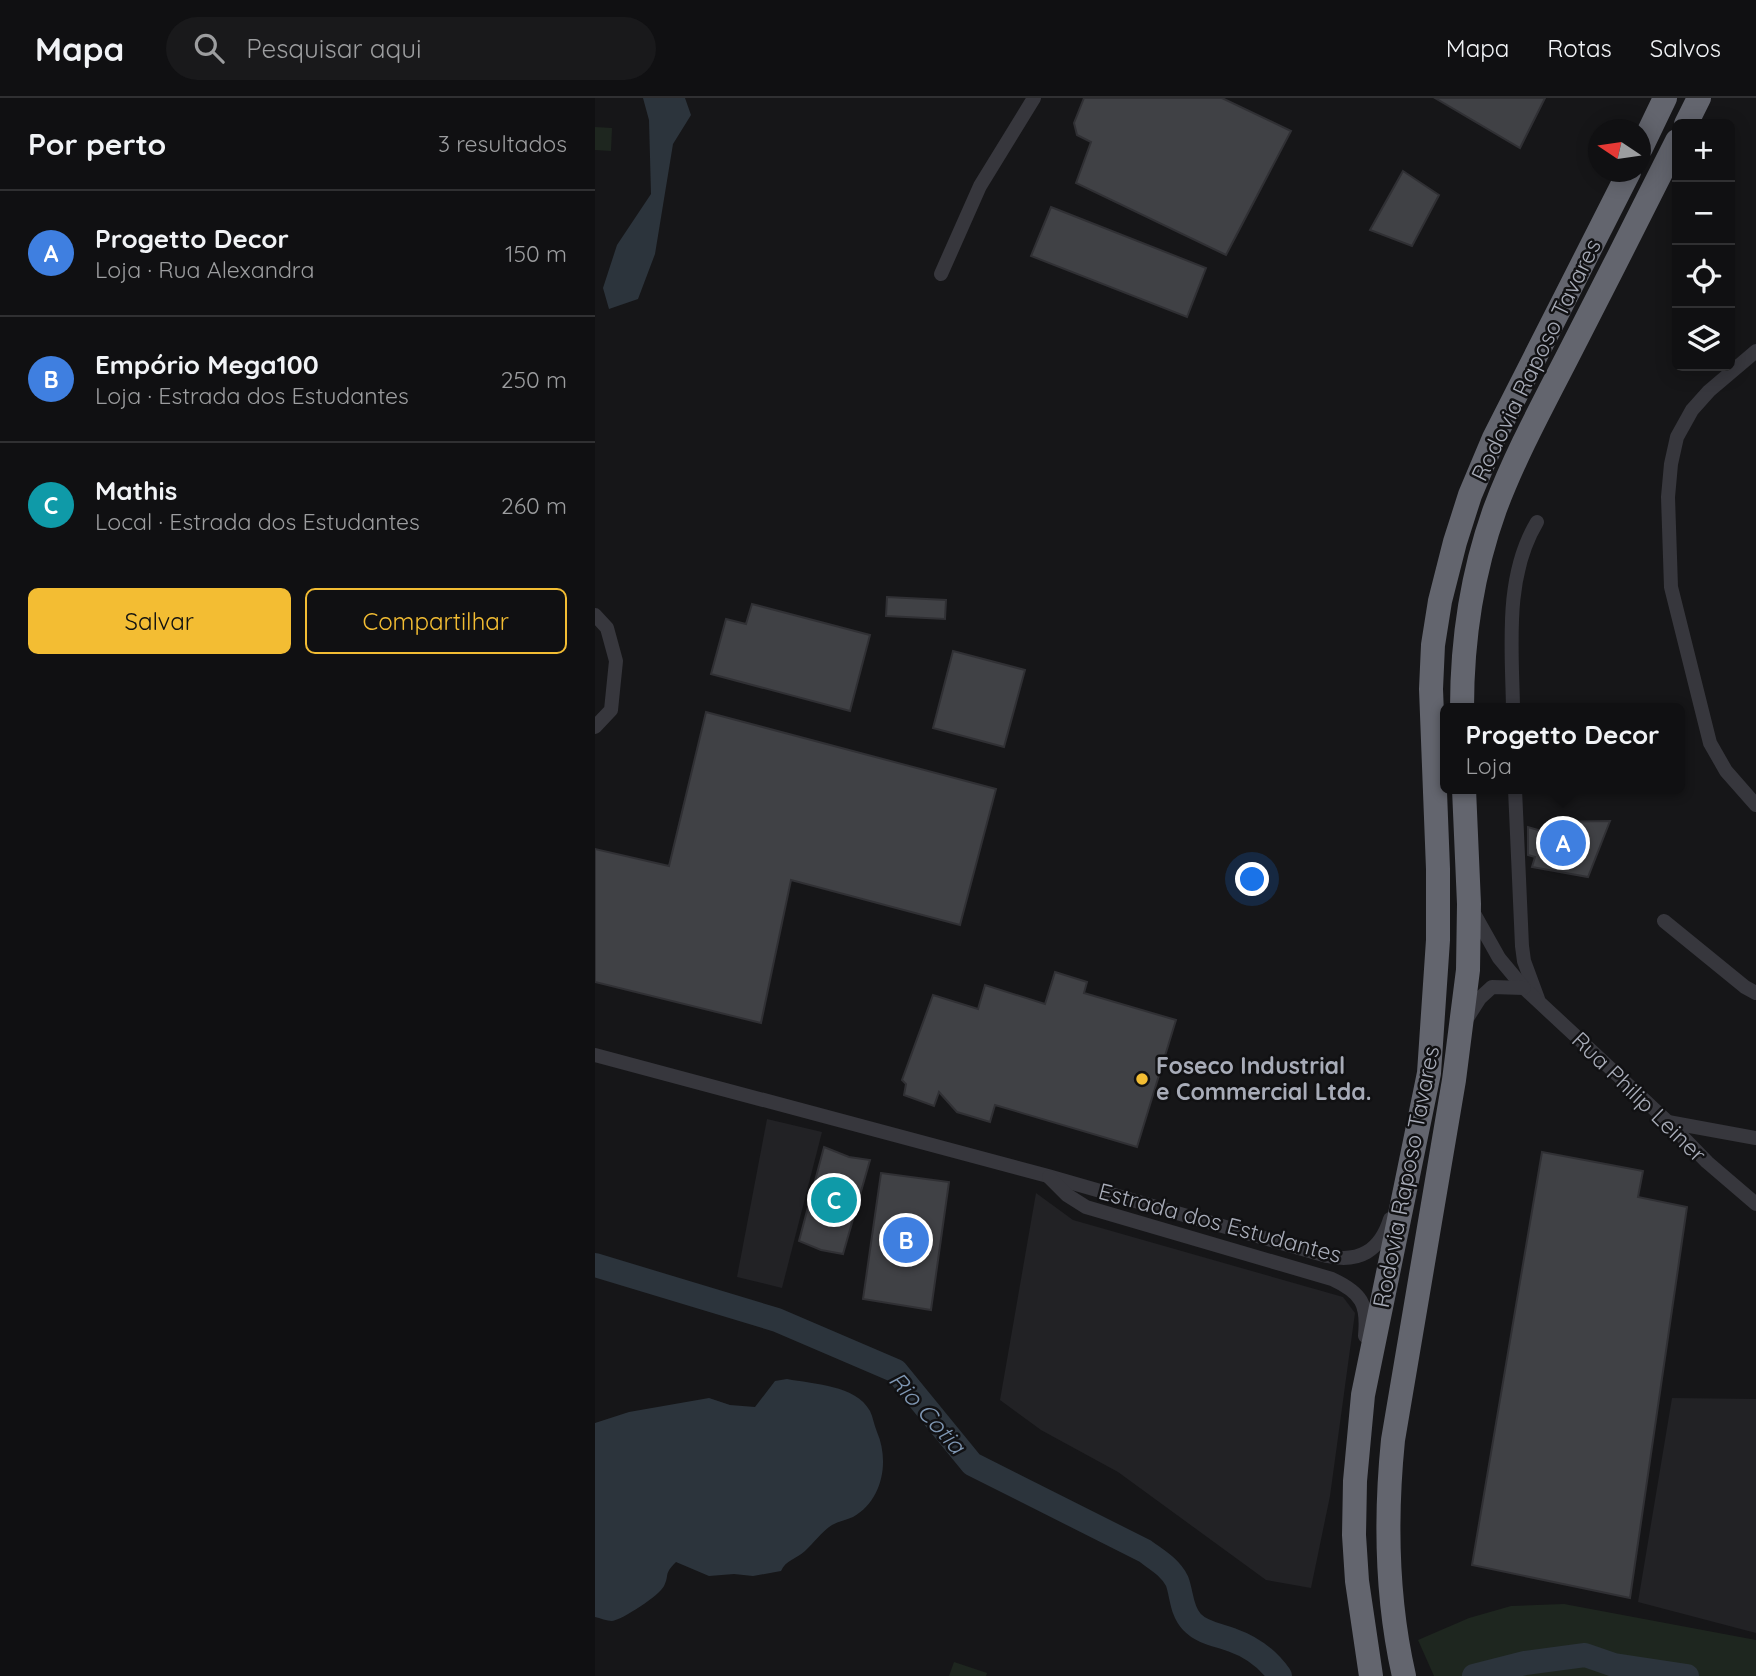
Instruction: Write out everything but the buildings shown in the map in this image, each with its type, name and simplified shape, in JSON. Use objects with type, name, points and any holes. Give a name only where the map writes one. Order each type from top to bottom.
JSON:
[{"type":"highway","points":[[1688,119],[1699,98]]},
{"type":"highway","points":[[1651,126],[1664,100]]},
{"type":"highway","name":"Rodovia Raposo Tavares","points":[[1462,703],[1462,670],[1478,562],[1496,509],[1541,411],[1672,151]]},
{"type":"highway","name":"Rodovia Raposo Tavares","points":[[1371,1676],[1357,1581],[1355,1481],[1363,1395],[1429,1073],[1438,940],[1431,689],[1433,645],[1440,601],[1455,542],[1494,438],[1624,182]]},
{"type":"highway","name":"Rodovia Raposo Tavares","points":[[1404,1675],[1393,1624],[1389,1580],[1389,1478],[1393,1440],[1452,1094],[1468,970],[1469,904],[1464,794]]},
{"type":"street","points":[[941,274],[980,186],[1034,98]]},
{"type":"street","points":[[1756,351],[1709,391],[1692,410],[1677,437],[1668,497],[1671,587],[1710,743],[1726,771],[1756,805]]},
{"type":"street","points":[[1513,703],[1512,628],[1515,590],[1520,559],[1538,522]]},
{"type":"street","points":[[595,615],[607,628],[616,661],[611,710],[595,727]]},
{"type":"street","points":[[1514,794],[1522,946],[1524,961],[1540,1003]]},
{"type":"street","name":"Rua Philip Leiner","points":[[1469,904],[1499,958],[1524,988],[1668,1122],[1707,1162],[1756,1204]]},
{"type":"street","points":[[1664,920],[1745,987],[1756,993]]},
{"type":"street","points":[[1461,1027],[1480,998],[1492,987],[1524,988]]},
{"type":"street","name":"Estrada dos Estudantes","points":[[595,1055],[1048,1176],[1327,1256],[1350,1259],[1374,1247],[1387,1229],[1408,1130],[1429,1073]]},
{"type":"street","points":[[1668,1122],[1756,1138]]},
{"type":"street","name":"Estrada dos Estudantes","points":[[1048,1176],[1076,1202],[1100,1212],[1332,1279],[1354,1291],[1365,1308],[1366,1318],[1355,1423],[1355,1481]]},
{"type":"street","points":[[1100,1212],[1106,1192]]},
{"type":"shaded area","points":[[643,98],[685,98],[691,115],[673,144],[655,254],[638,299],[609,309],[603,288],[617,245],[651,194],[649,120]]},
{"type":"shaded area","points":[[595,127],[612,128],[611,151],[595,150]]},
{"type":"shaded area","points":[[767,1119],[822,1132],[782,1288],[737,1277]]},
{"type":"shaded area","points":[[1036,1193],[1073,1220],[1343,1297],[1355,1313],[1330,1496],[1311,1588],[1266,1580],[1118,1472],[1041,1430],[1000,1400]]},
{"type":"shaded area","points":[[787,1379],[821,1384],[844,1391],[863,1402],[870,1411],[883,1456],[881,1480],[871,1501],[853,1517],[828,1528],[781,1571],[753,1576],[709,1576],[676,1562],[668,1572],[661,1590],[640,1606],[612,1621],[595,1617],[595,1423],[629,1412],[709,1398],[730,1405],[755,1407],[775,1381]]},
{"type":"shaded area","points":[[1672,1398],[1756,1399],[1756,1633],[1638,1602]]},
{"type":"shaded area","points":[[1564,1604],[1756,1640],[1756,1676],[1434,1676],[1418,1640],[1469,1618],[1511,1606]]},
{"type":"shaded area","points":[[954,1662],[987,1673],[986,1676],[949,1676]]},
{"type":"waterway","name":"Rio Cotia","points":[[595,1265],[777,1320],[896,1371],[972,1464],[1145,1551],[1174,1576],[1186,1613],[1196,1626],[1253,1650],[1280,1676]]},
{"type":"waterway","name":"Rio Cotia","points":[[1474,1676],[1525,1663],[1585,1655],[1614,1665],[1687,1676]]},
{"type":"place","name":"Progetto Decor","points":[[1563,843]]},
{"type":"place","name":"Foseco Industrial e Commercial Ltda.","points":[[1142,1079]]},
{"type":"place","name":"Mathis","points":[[834,1200]]},
{"type":"place","name":"Empório Mega100","points":[[906,1240]]}]
